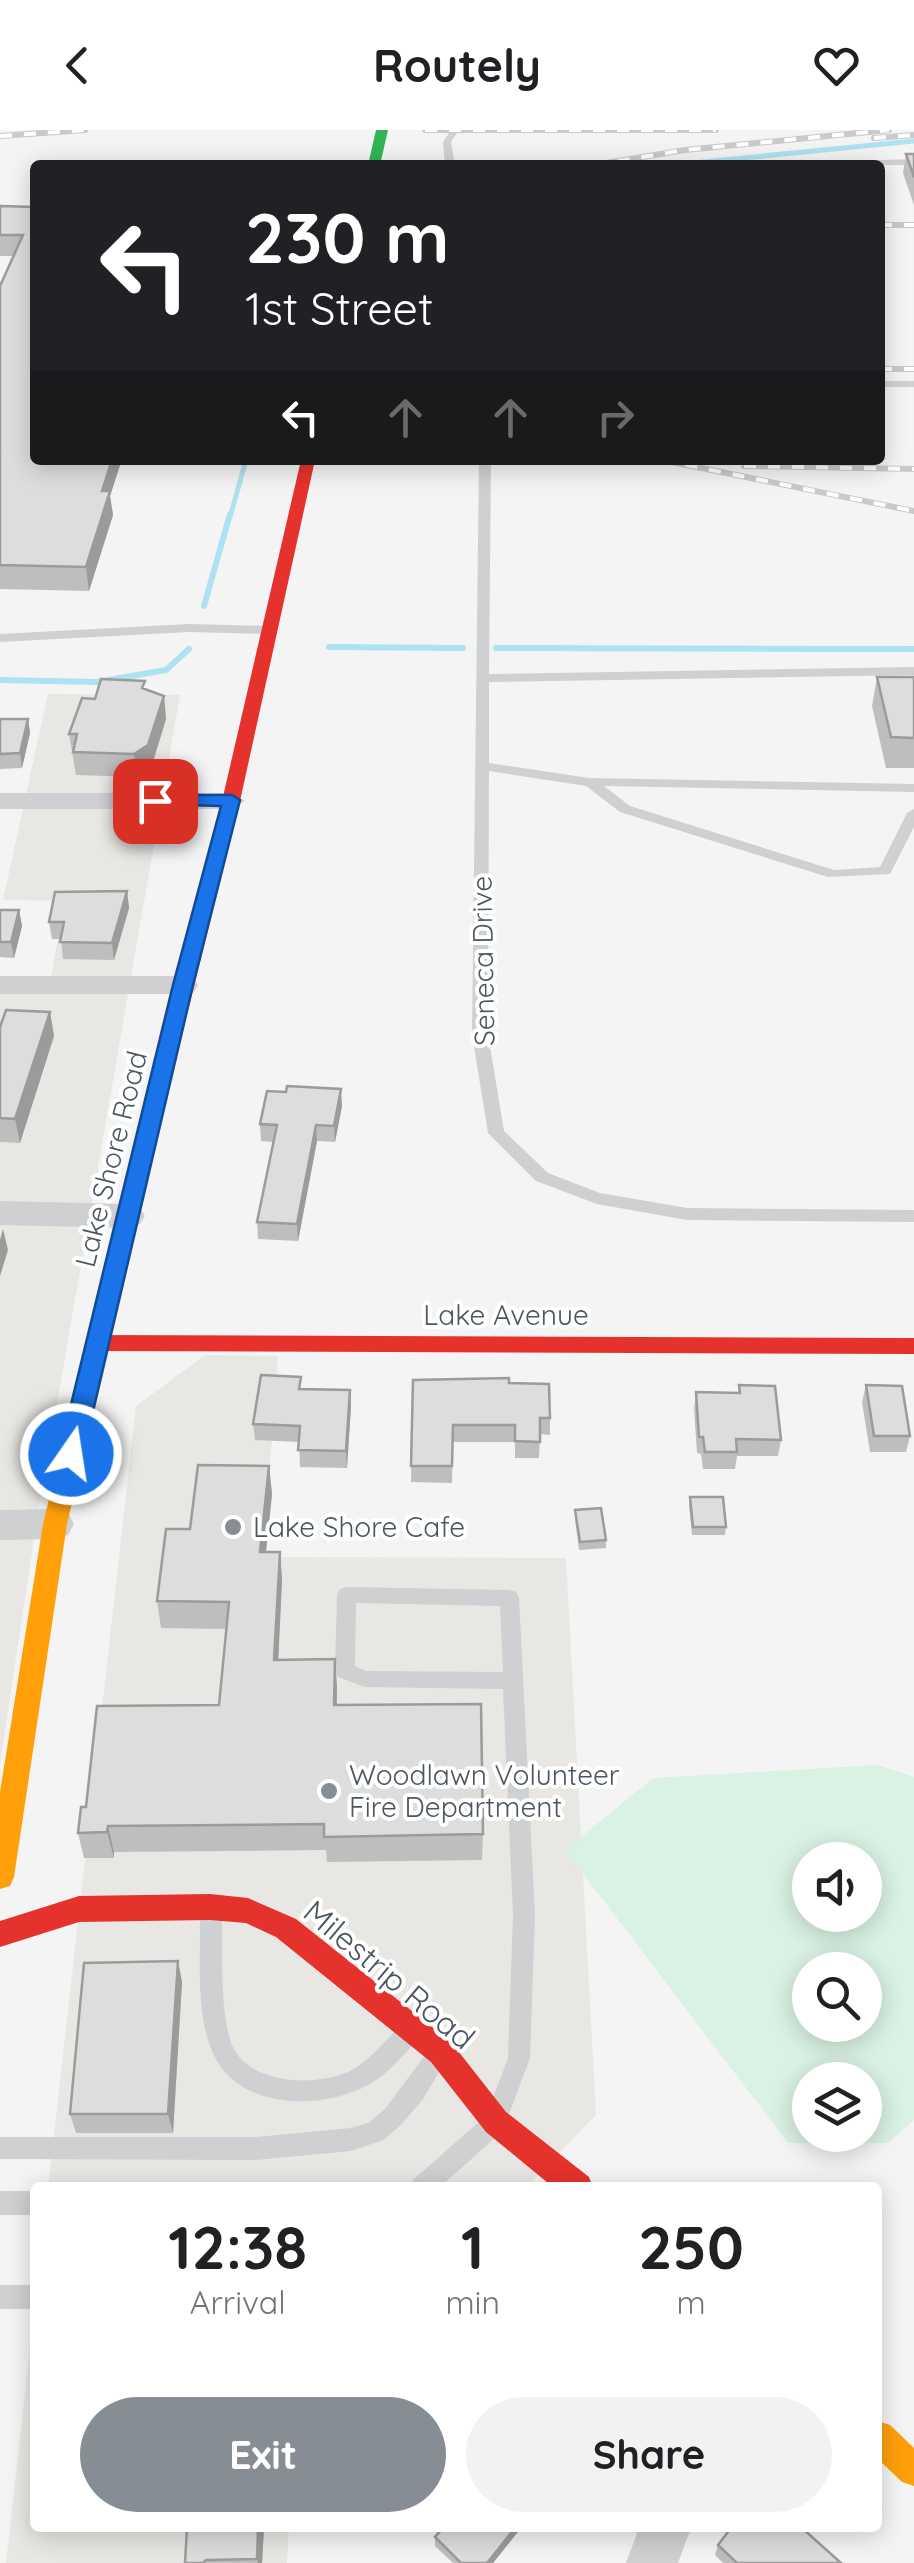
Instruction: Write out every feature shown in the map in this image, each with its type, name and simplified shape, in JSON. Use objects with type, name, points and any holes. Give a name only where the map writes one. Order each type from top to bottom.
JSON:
[{"type":"main road","points":[[375,160],[382,130]]},
{"type":"main road","name":"Lake Shore Road","points":[[0,1877],[55,1524],[183,985],[232,800],[307,465]]},
{"type":"main road","name":"Lake Avenue","points":[[97,1343],[914,1346]]},
{"type":"main road","name":"Milestrip Road","points":[[0,1934],[79,1909],[210,1907],[248,1911],[286,1928],[440,2052],[496,2122],[571,2182]]},
{"type":"main road","points":[[882,2441],[914,2470]]},
{"type":"street","points":[[0,801],[232,800]]},
{"type":"street","points":[[0,985],[183,985]]},
{"type":"street","points":[[0,1213],[128,1216]]},
{"type":"street","points":[[0,1524],[55,1524]]},
{"type":"street","points":[[652,2563],[664,2532]]},
{"type":"lane","points":[[450,160],[448,142],[455,130]]},
{"type":"lane","points":[[885,163],[914,162]]},
{"type":"lane","points":[[885,384],[914,384]]},
{"type":"lane","name":"Seneca Drive","points":[[485,465],[480,1034],[496,1133],[542,1176],[597,1198],[687,1214],[914,1216]]},
{"type":"lane","points":[[0,638],[189,628],[270,630]]},
{"type":"lane","points":[[483,678],[914,671]]},
{"type":"lane","points":[[483,766],[589,782],[914,788]]},
{"type":"lane","points":[[589,782],[625,809],[833,874],[885,871],[914,813]]},
{"type":"lane","points":[[428,2182],[496,2122],[519,2058],[524,1915],[509,1598],[347,1595],[346,1672],[364,1679],[512,1681]]},
{"type":"lane","points":[[210,1907],[217,2024],[225,2056],[254,2080],[286,2091],[333,2087],[361,2077],[413,2030]]},
{"type":"lane","points":[[0,2148],[347,2143],[373,2134],[409,2101],[440,2052]]},
{"type":"lane","points":[[0,2203],[30,2203]]},
{"type":"lane","points":[[0,2297],[30,2297]]},
{"type":"shaded area","points":[[48,694],[180,695],[38,1513],[0,1763],[0,988],[49,987],[65,901],[3,900]]},
{"type":"shaded area","points":[[205,1355],[278,1356],[263,1557],[566,1558],[596,2115],[531,2182],[49,2182],[136,1406]]},
{"type":"shaded area","points":[[30,2349],[30,2532],[289,2532],[287,2563],[6,2563]]},
{"type":"green space","points":[[878,1765],[914,1777],[914,2120],[888,2143],[882,2143],[882,2062],[792,2062],[792,2143],[788,2143],[565,1850],[653,1778]]},
{"type":"building","points":[[906,154],[914,154],[914,177]]},
{"type":"building","points":[[0,206],[30,207],[30,465],[110,465],[102,491],[110,491],[86,567],[0,565],[0,286],[23,235],[0,235]]},
{"type":"building","points":[[877,677],[914,677],[914,738],[891,737]]},
{"type":"building","points":[[101,679],[145,681],[142,688],[164,696],[148,745],[134,754],[73,752],[77,734],[69,734],[82,698],[95,699]]},
{"type":"building","points":[[0,719],[28,719],[20,753],[0,754]]},
{"type":"building","points":[[127,891],[112,943],[60,942],[64,922],[49,922],[55,892]]},
{"type":"building","points":[[0,910],[19,910],[11,942],[0,942]]},
{"type":"building","points":[[6,1010],[50,1012],[15,1119],[0,1118],[0,1027]]},
{"type":"building","points":[[287,1086],[341,1089],[334,1126],[316,1125],[297,1224],[257,1222],[277,1125],[260,1124],[267,1091],[286,1092]]},
{"type":"building","points":[[261,1375],[301,1377],[299,1389],[350,1390],[346,1451],[298,1450],[300,1426],[253,1424]]},
{"type":"building","points":[[509,1378],[509,1383],[549,1384],[550,1418],[540,1418],[540,1442],[515,1441],[515,1425],[453,1425],[452,1466],[411,1466],[413,1380]]},
{"type":"building","points":[[739,1385],[775,1386],[781,1440],[736,1439],[737,1452],[705,1452],[703,1437],[699,1437],[696,1392],[740,1393]]},
{"type":"building","points":[[866,1385],[902,1386],[910,1436],[874,1436]]},
{"type":"building","points":[[198,1465],[269,1466],[260,1552],[280,1552],[274,1660],[335,1659],[334,1705],[481,1704],[483,1834],[324,1837],[324,1824],[108,1826],[107,1832],[78,1833],[81,1807],[86,1807],[97,1706],[219,1705],[229,1602],[157,1601],[166,1529],[190,1529]]},
{"type":"building","points":[[690,1497],[723,1497],[726,1527],[693,1527]]},
{"type":"building","points":[[601,1508],[606,1540],[580,1542],[575,1510]]},
{"type":"building","points":[[178,1961],[168,2114],[70,2114],[84,1963]]},
{"type":"building","points":[[187,2532],[258,2532],[257,2559],[185,2563]]},
{"type":"building","points":[[439,2532],[512,2532],[487,2563],[461,2563],[435,2537]]},
{"type":"building","points":[[728,2532],[806,2532],[841,2563],[737,2563],[718,2545]]},
{"type":"waterway","points":[[723,160],[914,141]]},
{"type":"waterway","points":[[230,517],[245,465]]},
{"type":"waterway","points":[[204,606],[230,514]]},
{"type":"waterway","points":[[329,647],[463,648]]},
{"type":"waterway","points":[[496,648],[914,649]]},
{"type":"waterway","points":[[0,680],[97,682],[166,670],[189,649]]},
{"type":"railway","points":[[0,136],[85,130]]},
{"type":"railway","points":[[425,130],[716,130]]},
{"type":"railway","points":[[624,160],[685,150],[889,130]]},
{"type":"railway","points":[[874,138],[914,135]]},
{"type":"railway","points":[[885,225],[914,225]]},
{"type":"railway","points":[[885,369],[914,369]]},
{"type":"railway","points":[[687,465],[914,511]]},
{"type":"railway","points":[[744,466],[914,469]]},
{"type":"traffic: fast","points":[[375,160],[382,130]]},
{"type":"traffic: slow","points":[[0,1877],[55,1524],[144,1148]]},
{"type":"traffic: slow","points":[[882,2441],[914,2470]]},
{"type":"traffic: jam","points":[[144,1148],[231,801],[307,465]]},
{"type":"traffic: jam","points":[[97,1343],[914,1346]]},
{"type":"traffic: jam","points":[[0,1934],[79,1909],[210,1907],[248,1911],[286,1928],[441,2052],[496,2122],[571,2182]]},
{"type":"place","name":"Lake Shore Cafe","points":[[233,1527]]},
{"type":"place","name":"Woodlawn Volunteer Fire Department","points":[[329,1791]]},
{"type":"route","points":[[71,1454],[183,985],[232,800],[155,801]]}]
